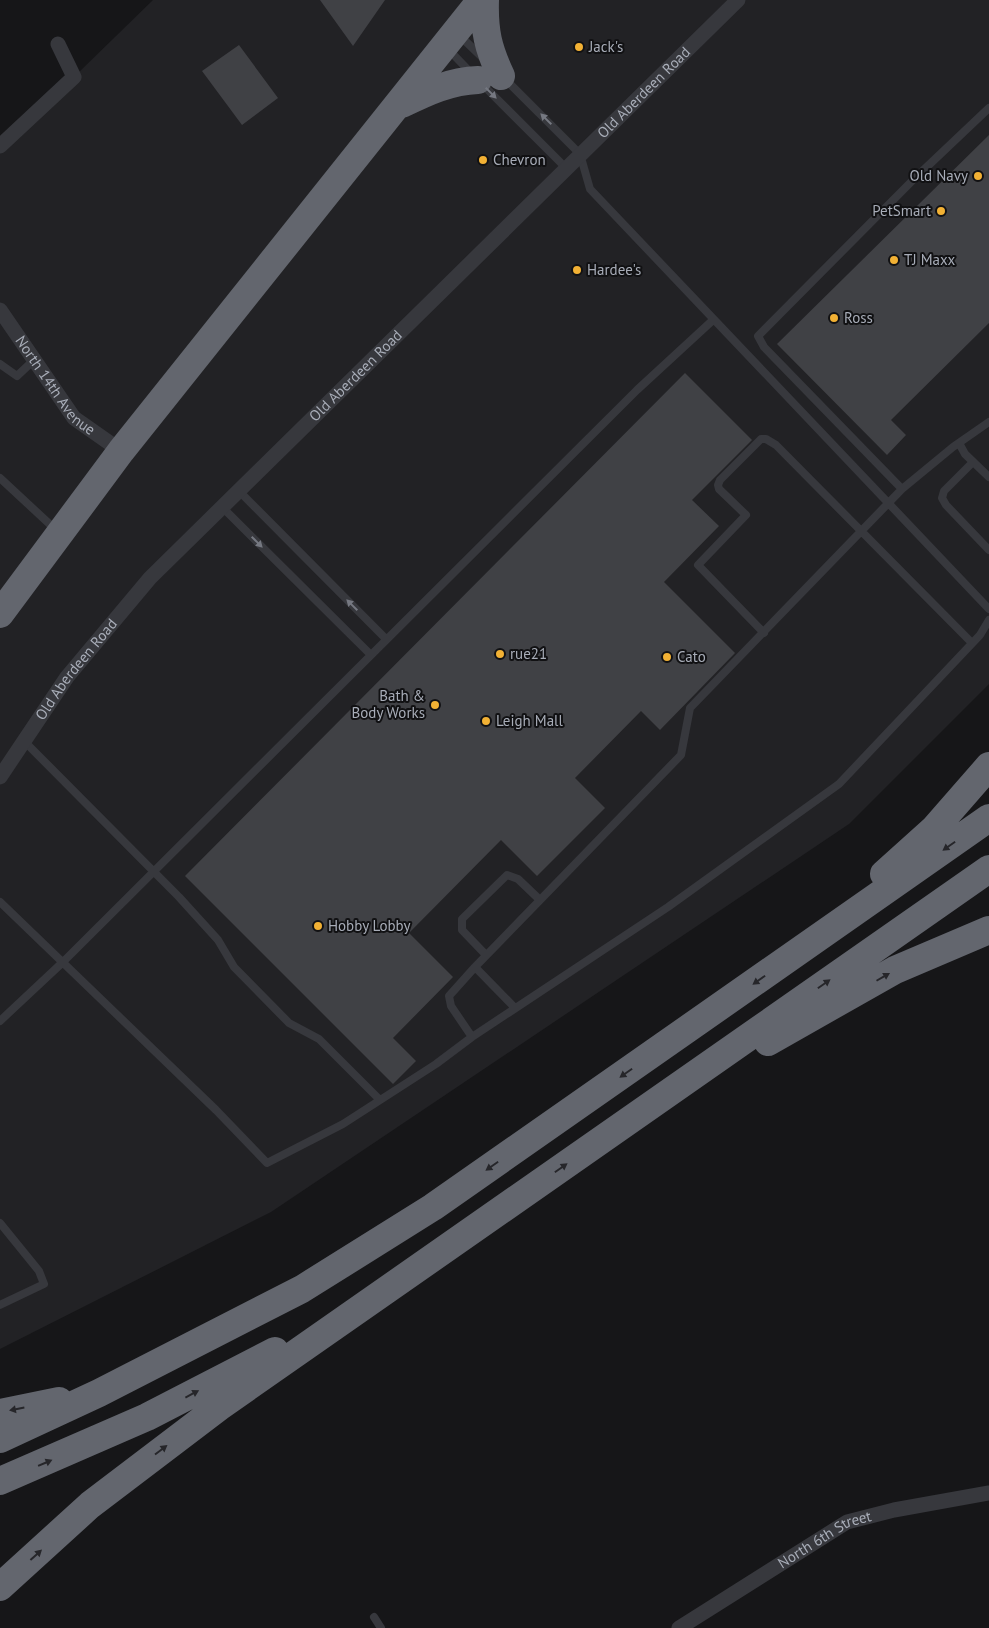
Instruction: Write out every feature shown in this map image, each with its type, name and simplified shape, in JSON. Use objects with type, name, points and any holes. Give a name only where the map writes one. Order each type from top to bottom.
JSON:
[{"type":"highway","points":[[0,614],[121,451],[481,0]]},
{"type":"highway","points":[[396,107],[434,88],[458,81],[490,78],[490,53],[484,30],[485,0]]},
{"type":"highway","points":[[793,956],[934,828],[989,766]]},
{"type":"highway","points":[[0,1439],[99,1393],[302,1289],[433,1207],[989,818]]},
{"type":"highway","points":[[0,1588],[90,1505],[152,1457],[656,1101],[989,869]]},
{"type":"highway","points":[[656,1101],[813,1018],[895,970],[989,930]]},
{"type":"highway","points":[[0,1481],[148,1417],[291,1342],[464,1236]]},
{"type":"highway","points":[[0,1413],[99,1393]]},
{"type":"street","name":"Old Aberdeen Road","points":[[0,777],[68,677],[150,578],[738,0]]},
{"type":"street","points":[[0,146],[74,77],[58,44]]},
{"type":"street","name":"North 14th Avenue","points":[[3,321],[34,360],[74,418],[121,451]]},
{"type":"street","name":"North 6th Street","points":[[679,1628],[847,1522],[894,1510],[989,1493]]},
{"type":"lane","points":[[450,39],[490,78],[580,154],[590,189],[989,609]]},
{"type":"lane","points":[[450,39],[490,78],[566,168]]},
{"type":"lane","points":[[902,489],[764,347],[758,336],[928,165],[989,108]]},
{"type":"lane","points":[[0,1021],[63,962],[637,390],[714,320]]},
{"type":"lane","points":[[0,364],[17,376],[34,360]]},
{"type":"lane","points":[[472,1037],[451,1006],[449,996],[486,955],[681,755],[690,708],[863,532],[902,489],[959,443],[989,422]]},
{"type":"lane","points":[[764,633],[698,565],[746,515],[719,489],[718,485],[720,480],[761,439],[766,439],[776,445],[972,643]]},
{"type":"lane","points":[[959,443],[973,462],[988,474]]},
{"type":"lane","points":[[973,462],[944,491],[942,498],[946,505],[989,550]]},
{"type":"lane","points":[[0,478],[60,534]]},
{"type":"lane","points":[[239,491],[386,639]]},
{"type":"lane","points":[[222,508],[371,655]]},
{"type":"lane","points":[[0,902],[220,1114],[267,1163],[343,1124],[436,1064],[472,1037],[673,904],[839,784],[972,643],[989,620]]},
{"type":"lane","points":[[24,741],[154,871],[218,940],[234,967],[276,1010],[289,1022],[319,1039],[380,1100]]},
{"type":"lane","points":[[486,955],[462,930],[462,919],[470,910],[507,875],[518,879],[540,900]]},
{"type":"lane","points":[[474,968],[515,1008]]},
{"type":"lane","points":[[0,1223],[38,1271],[44,1284],[0,1305]]},
{"type":"lane","points":[[374,1617],[381,1628]]},
{"type":"shaded area","points":[[153,0],[989,0],[989,684],[849,824],[271,1212],[0,1349],[0,149]]},
{"type":"building","points":[[320,0],[385,0],[353,46]]},
{"type":"building","points":[[239,45],[278,98],[242,125],[202,71]]},
{"type":"building","points":[[989,135],[989,323],[891,420],[906,435],[887,455],[777,344]]},
{"type":"building","name":"Leigh Mall","points":[[685,373],[752,440],[692,500],[719,526],[664,582],[735,653],[660,730],[641,711],[575,778],[605,808],[537,876],[501,840],[409,933],[453,977],[393,1038],[416,1061],[393,1084],[185,876]]},
{"type":"place","name":"Jack's","points":[[579,47]]},
{"type":"place","name":"Chevron","points":[[483,160]]},
{"type":"place","name":"Old Navy","points":[[978,176]]},
{"type":"place","name":"PetSmart","points":[[941,211]]},
{"type":"place","name":"TJ Maxx","points":[[894,260]]},
{"type":"place","name":"Hardee's","points":[[577,270]]},
{"type":"place","name":"Ross","points":[[834,318]]},
{"type":"place","name":"rue21","points":[[500,654]]},
{"type":"place","name":"Cato","points":[[667,657]]},
{"type":"place","name":"Bath & Body Works","points":[[435,705]]},
{"type":"place","name":"Leigh Mall","points":[[486,721]]},
{"type":"place","name":"Hobby Lobby","points":[[318,926]]}]
